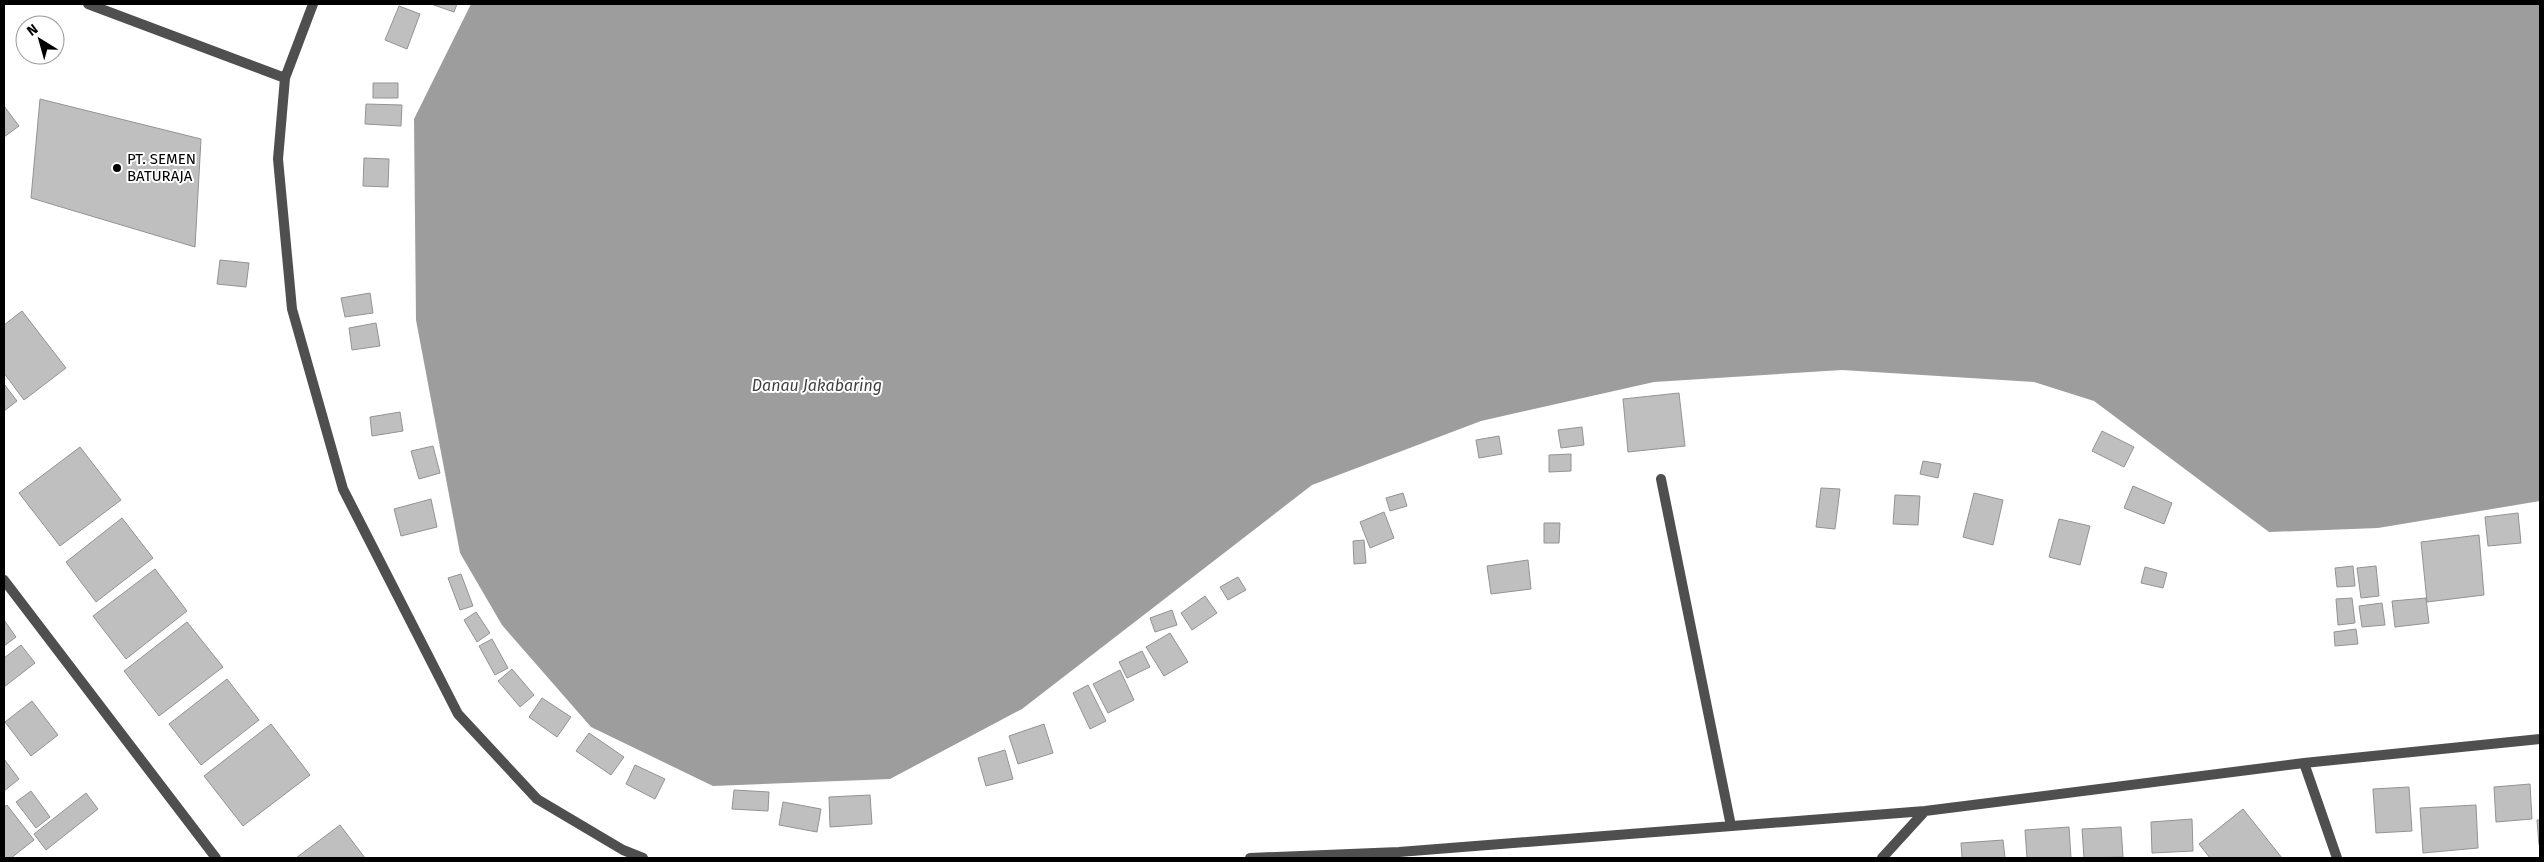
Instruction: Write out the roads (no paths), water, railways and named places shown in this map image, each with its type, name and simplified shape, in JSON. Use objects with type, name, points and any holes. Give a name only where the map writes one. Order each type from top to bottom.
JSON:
[{"type":"street","points":[[88,4],[285,78]]},
{"type":"street","points":[[313,4],[285,78],[278,159],[292,309],[343,490],[458,714],[537,800],[623,850],[643,858]]},
{"type":"street","points":[[1661,479],[1732,826]]},
{"type":"street","points":[[4,580],[210,856]]},
{"type":"street","points":[[1250,858],[1399,855],[1925,811],[2304,763],[2540,738]]},
{"type":"street","points":[[2304,763],[2334,857]]},
{"type":"street","points":[[1882,858],[1925,811]]},
{"type":"water","name":"Danau Jakabaring","points":[[471,4],[2540,4],[2540,501],[2378,528],[2269,532],[2094,401],[2034,382],[1842,370],[1654,382],[1481,421],[1312,485],[1022,709],[890,779],[713,786],[591,727],[502,625],[460,553],[416,320],[414,119]]},
{"type":"place","name":"PT. SEMEN BATURAJA","points":[[117,168]]}]
